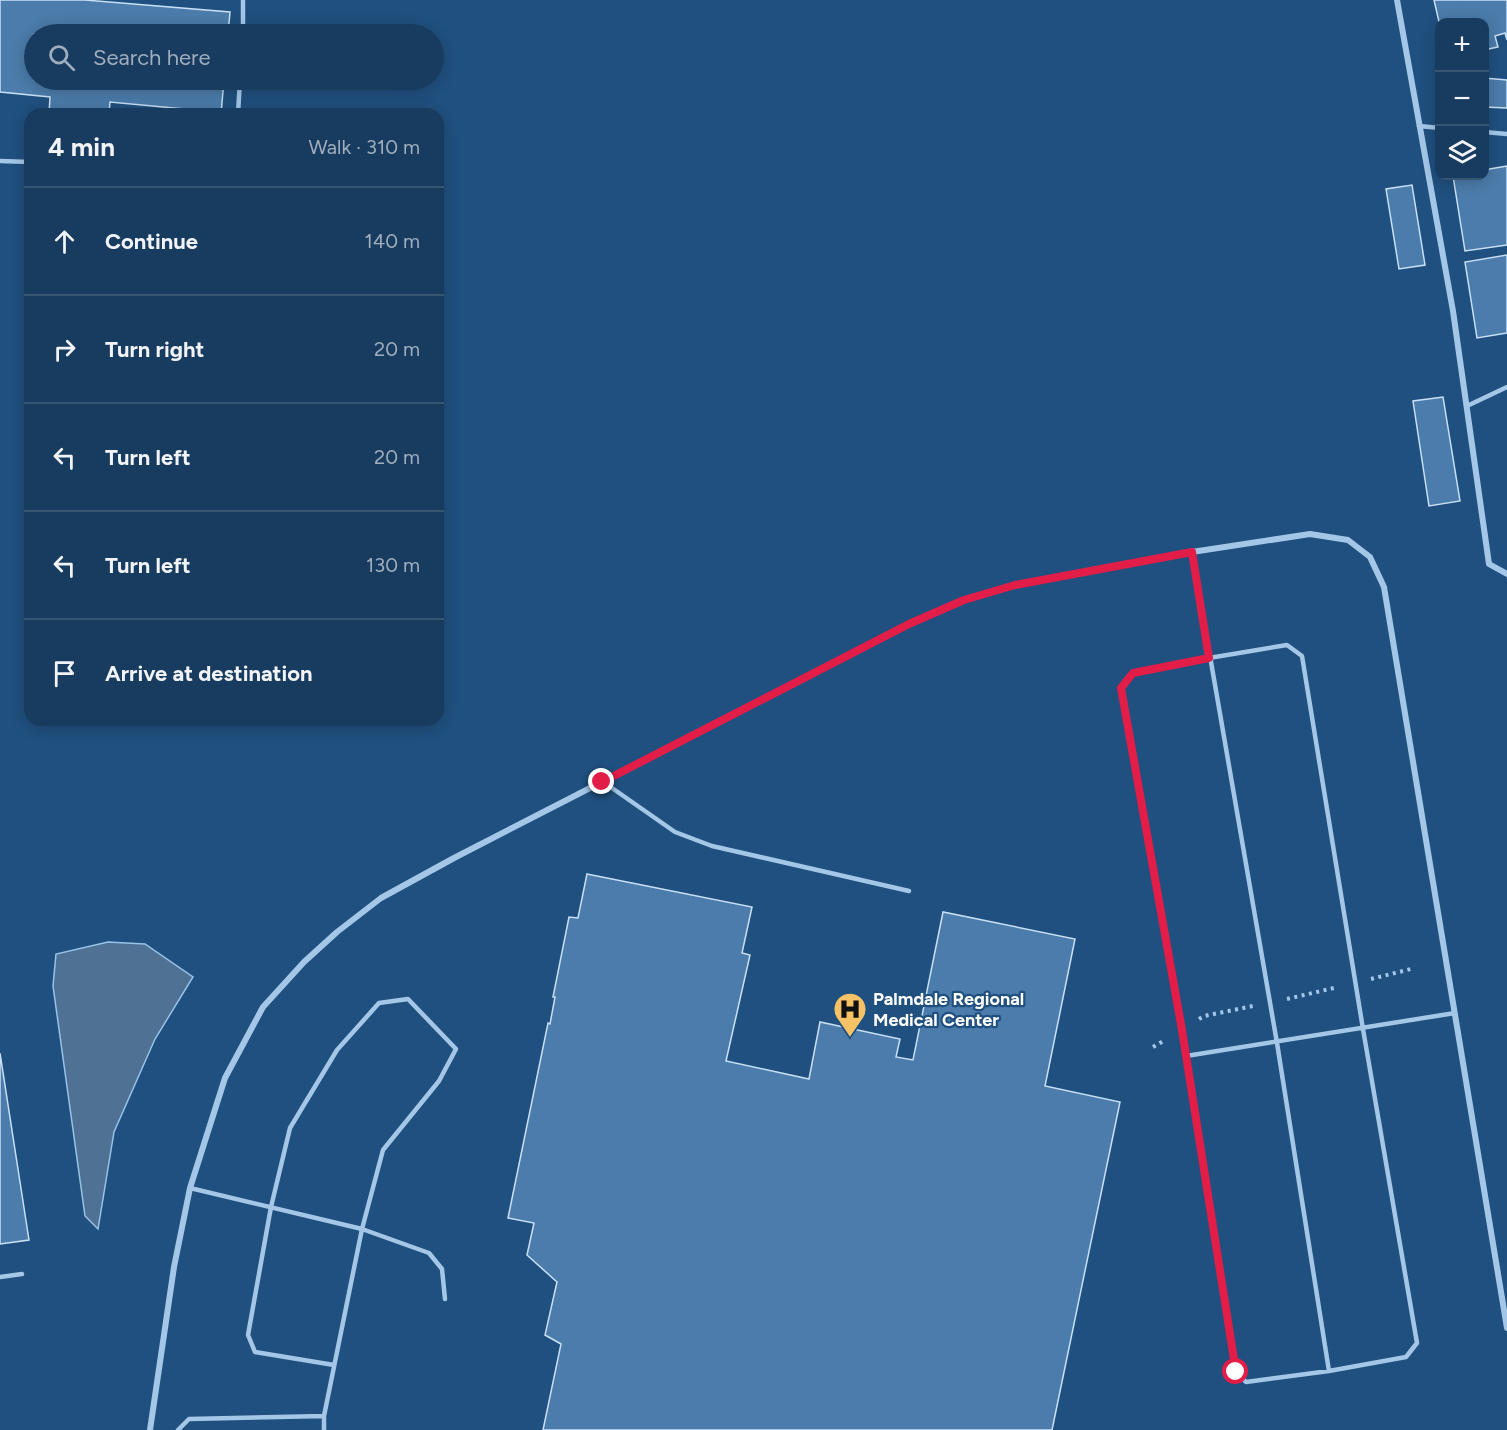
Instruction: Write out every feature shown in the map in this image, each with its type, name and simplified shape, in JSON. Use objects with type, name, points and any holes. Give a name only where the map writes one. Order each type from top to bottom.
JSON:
[{"type":"street","points":[[1397,0],[1453,311],[1489,564],[1507,574]]},
{"type":"street","points":[[150,1430],[174,1267],[190,1188],[225,1077],[263,1007],[304,962],[337,932],[381,898],[454,858],[909,624],[964,600],[1015,585],[1192,552],[1310,534],[1348,540],[1370,556],[1384,587],[1507,1328]]},
{"type":"lane","points":[[243,0],[243,24]]},
{"type":"lane","points":[[238,108],[239,90]]},
{"type":"lane","points":[[1419,126],[1435,128]]},
{"type":"lane","points":[[1489,132],[1507,134]]},
{"type":"lane","points":[[0,161],[24,162]]},
{"type":"lane","points":[[1467,406],[1507,387]]},
{"type":"lane","points":[[1192,552],[1277,1043],[1329,1371]]},
{"type":"lane","points":[[1287,645],[1302,656],[1363,1029],[1417,1342],[1406,1357],[1329,1371],[1246,1382],[1236,1372],[1186,1056],[1121,688],[1133,673],[1287,645]]},
{"type":"lane","points":[[602,782],[675,832],[712,846],[909,891]]},
{"type":"lane","points":[[324,1430],[324,1416],[362,1229],[383,1150],[440,1081],[456,1049],[408,999],[379,1003],[337,1050],[290,1128],[271,1207],[248,1335],[255,1352],[334,1365]]},
{"type":"lane","points":[[1186,1056],[1455,1013]]},
{"type":"lane","points":[[190,1188],[362,1229],[429,1253],[442,1269],[445,1299]]},
{"type":"lane","points":[[0,1277],[22,1274]]},
{"type":"lane","points":[[178,1430],[189,1419],[324,1416]]},
{"type":"water","points":[[108,942],[145,944],[193,977],[155,1039],[114,1132],[98,1229],[85,1216],[53,986],[56,954]]},
{"type":"building","points":[[0,0],[85,0],[230,12],[229,24],[24,24],[24,90],[223,90],[222,108],[174,108],[110,102],[110,108],[49,108],[50,97],[0,92]]},
{"type":"building","points":[[1434,0],[1507,0],[1507,40],[1505,33],[1495,36],[1498,47],[1489,49],[1489,18],[1438,18]]},
{"type":"building","points":[[1489,78],[1507,80],[1507,108],[1489,107]]},
{"type":"building","points":[[1507,166],[1507,245],[1465,251],[1454,180],[1489,180],[1489,169]]},
{"type":"building","points":[[1412,185],[1425,265],[1399,269],[1386,189]]},
{"type":"building","points":[[1507,255],[1507,333],[1477,338],[1465,262]]},
{"type":"building","points":[[1443,397],[1460,501],[1429,506],[1413,401]]},
{"type":"building","name":"Palmdale Regional Medical Center","points":[[587,874],[752,907],[742,953],[750,955],[726,1061],[809,1079],[820,1022],[900,1039],[896,1057],[913,1060],[943,912],[1075,939],[1045,1086],[1120,1102],[1052,1430],[543,1430],[561,1344],[545,1335],[557,1282],[527,1255],[534,1223],[508,1218],[548,1023],[550,1024],[569,917],[578,918]]},
{"type":"building","points":[[0,1053],[29,1240],[0,1244]]},
{"type":"place","name":"Palmdale Regional Medical Center","points":[[850,1038]]},
{"type":"route","points":[[602,782],[909,624],[964,600],[1015,585],[1192,552],[1209,658],[1133,673],[1121,688],[1182,1030],[1236,1372]]}]
